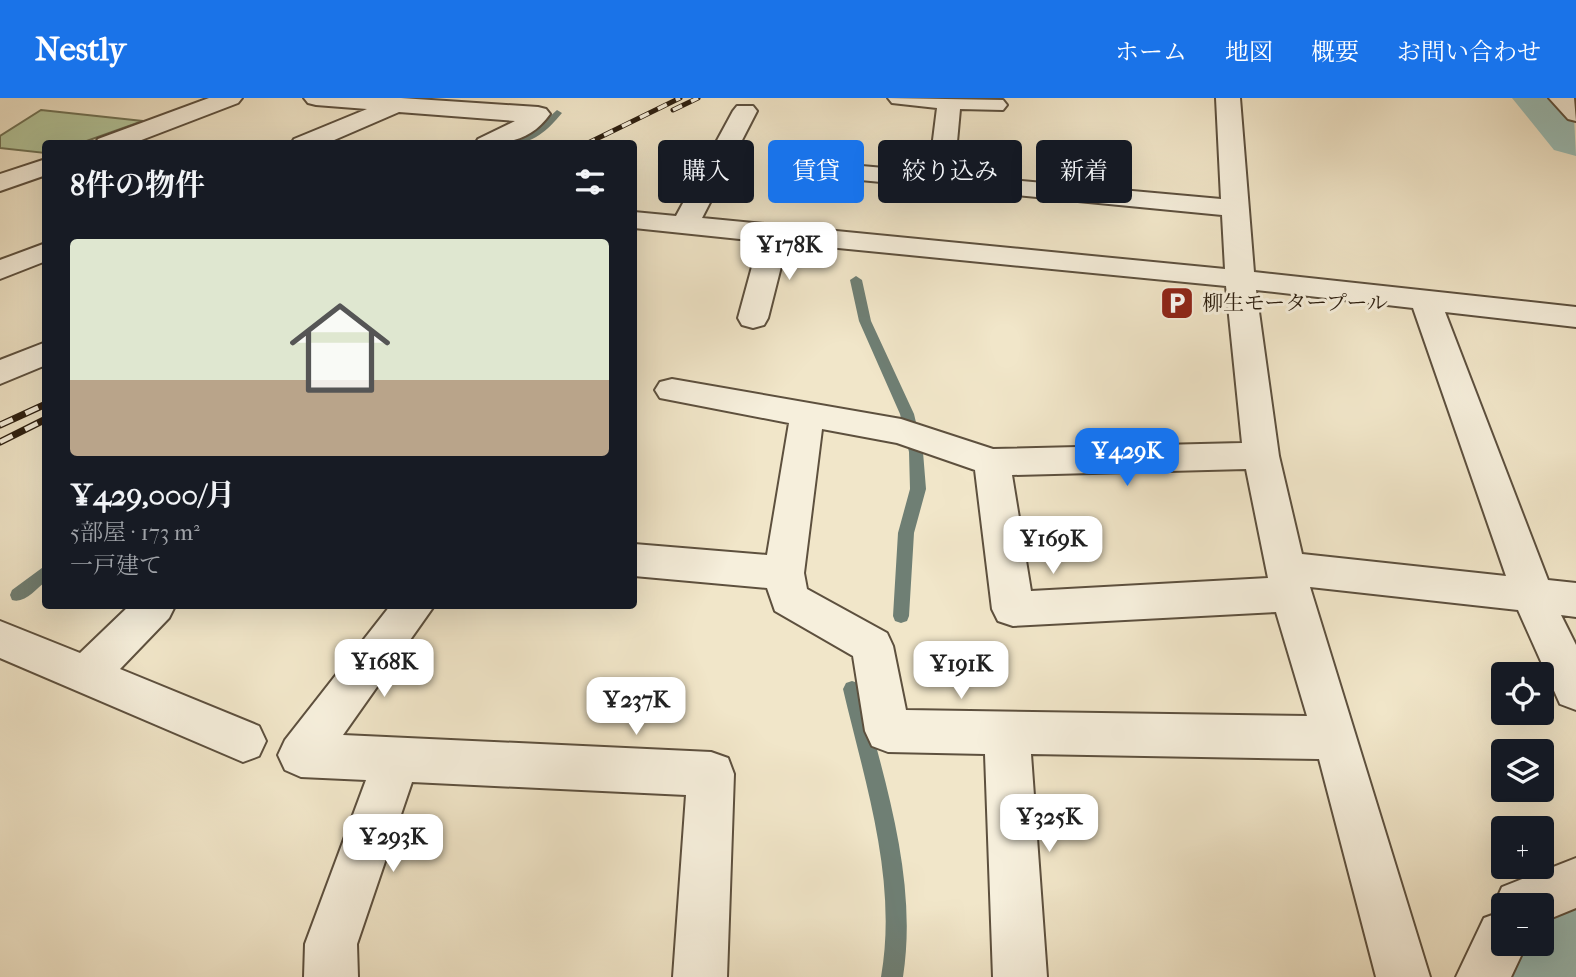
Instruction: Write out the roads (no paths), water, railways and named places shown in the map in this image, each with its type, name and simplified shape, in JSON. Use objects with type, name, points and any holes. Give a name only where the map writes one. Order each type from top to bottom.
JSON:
[{"type":"street","points":[[118,140],[230,98]]},
{"type":"street","points":[[316,98],[395,106],[542,107]]},
{"type":"street","points":[[900,98],[995,105]]},
{"type":"street","points":[[1228,98],[1240,279],[1261,456],[1288,581],[1336,738],[1402,977]]},
{"type":"street","points":[[1561,98],[1576,114]]},
{"type":"street","points":[[945,140],[949,102]]},
{"type":"street","points":[[313,140],[395,106]]},
{"type":"street","points":[[496,140],[520,130],[542,107]]},
{"type":"street","points":[[685,225],[745,111]]},
{"type":"street","points":[[0,183],[42,167]]},
{"type":"street","points":[[1022,188],[1234,208]]},
{"type":"street","points":[[637,220],[1240,279],[1576,317]]},
{"type":"street","points":[[753,318],[775,234]]},
{"type":"street","points":[[0,270],[42,253]]},
{"type":"street","points":[[1425,299],[1542,619],[1576,690]]},
{"type":"street","points":[[0,373],[42,354]]},
{"type":"street","points":[[671,390],[913,434],[992,462],[1261,456]]},
{"type":"street","points":[[807,415],[784,573],[789,599],[872,646],[888,731],[1007,735],[1336,738]]},
{"type":"street","points":[[992,462],[1013,609],[1288,581],[1535,595],[1576,600]]},
{"type":"street","points":[[637,559],[784,573]]},
{"type":"street","points":[[87,674],[152,609]]},
{"type":"street","points":[[412,609],[301,755],[711,774],[700,977]]},
{"type":"street","points":[[0,639],[243,741]]},
{"type":"street","points":[[1007,735],[1020,977]]},
{"type":"street","points":[[331,977],[331,944],[396,761]]},
{"type":"street","points":[[1551,893],[1576,883]]},
{"type":"street","points":[[1483,977],[1494,956]]},
{"type":"waterway","points":[[1541,98],[1576,137]]},
{"type":"waterway","points":[[522,140],[539,132],[557,113]]},
{"type":"waterway","points":[[856,280],[865,321],[907,414],[916,452],[918,489],[906,533],[901,616]]},
{"type":"waterway","points":[[18,595],[42,574]]},
{"type":"waterway","points":[[852,689],[887,834],[893,873],[897,946],[892,977]]},
{"type":"waterway","points":[[1571,977],[1576,972]]},
{"type":"railway","points":[[594,140],[680,98]]},
{"type":"railway","points":[[673,110],[698,98]]},
{"type":"railway","points":[[0,425],[42,406]]},
{"type":"railway","points":[[0,442],[42,421]]},
{"type":"place","name":"柳生モータープール","points":[[1177,303]]}]
